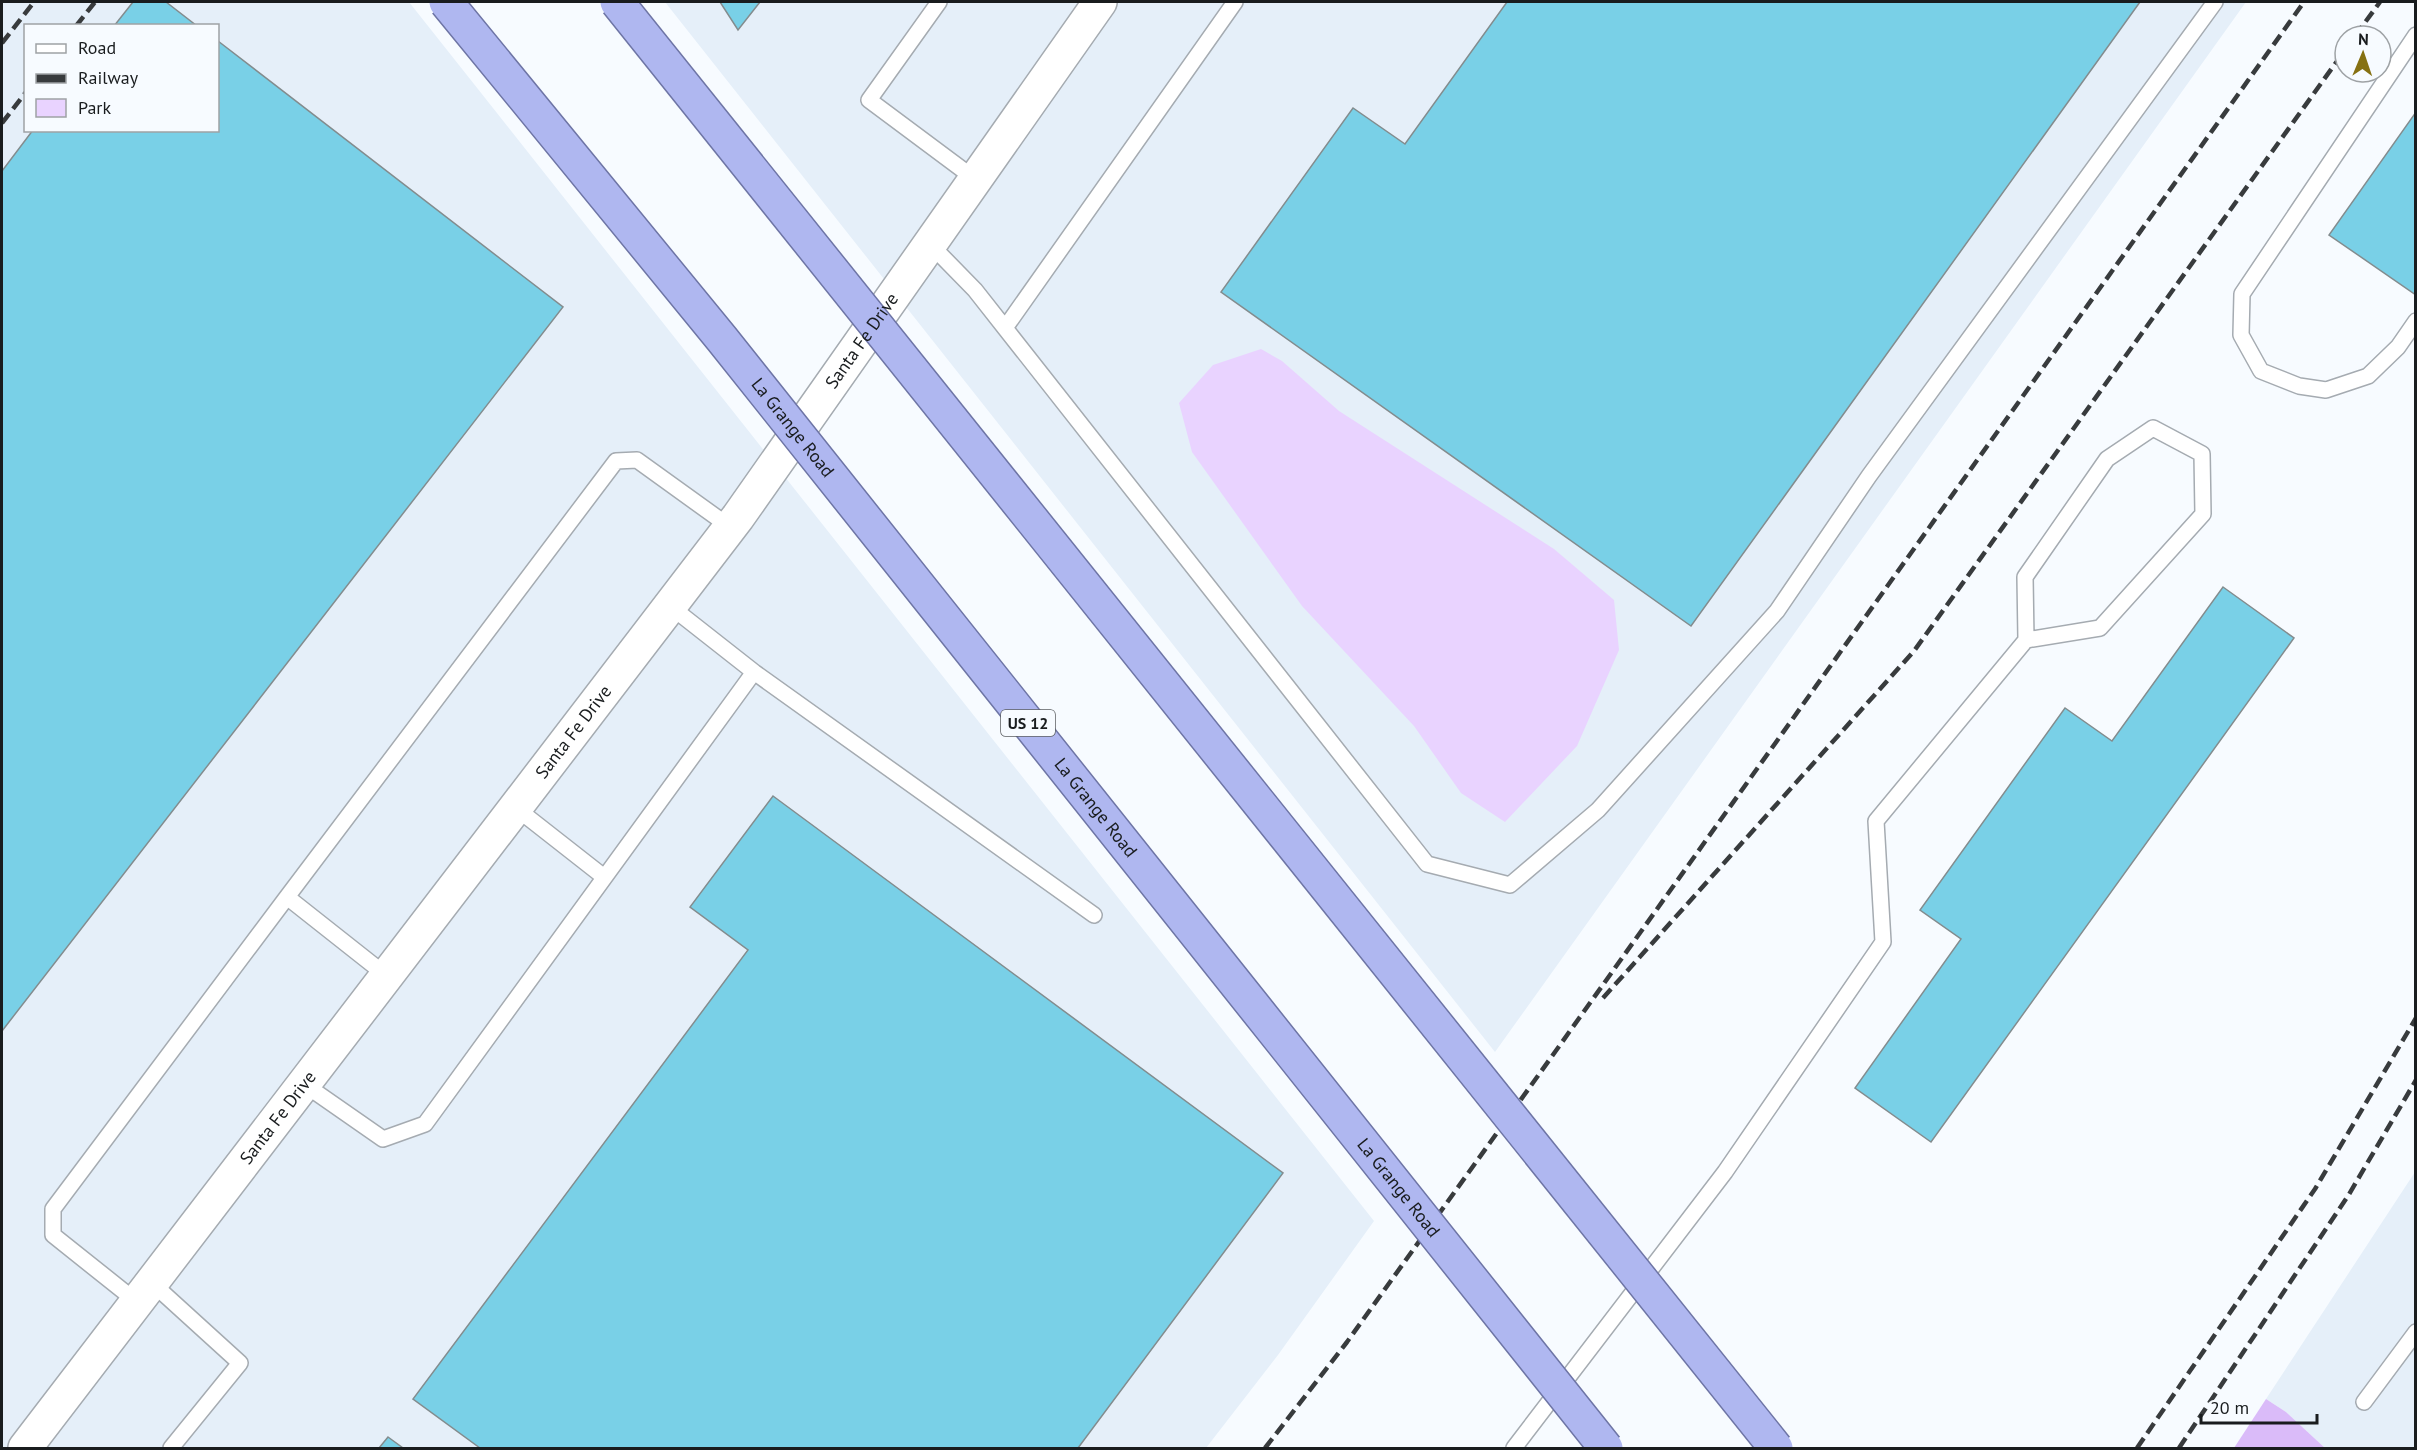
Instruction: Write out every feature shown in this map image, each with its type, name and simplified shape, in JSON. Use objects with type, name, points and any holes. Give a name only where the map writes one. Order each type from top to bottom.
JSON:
[{"type":"highway","name":"La Grange Road","points":[[446,2],[729,348],[1606,1449]]},
{"type":"highway","points":[[617,2],[1776,1449]]},
{"type":"street","name":"Santa Fe Drive","points":[[25,1449],[730,527],[1100,2]]},
{"type":"lane","points":[[939,2],[869,100],[975,179]]},
{"type":"lane","points":[[1005,328],[1235,2]]},
{"type":"lane","points":[[930,244],[975,290],[1427,864],[1510,885],[1598,810],[1777,611],[1869,477],[2215,2]]},
{"type":"lane","points":[[2415,35],[2242,294],[2241,335],[2261,371],[2300,386],[2326,390],[2368,376],[2398,347],[2415,321]]},
{"type":"lane","points":[[1514,1449],[1725,1172],[1883,942],[1876,821],[2026,640],[2025,577],[2107,459],[2153,428],[2202,454],[2203,514],[2100,628],[2026,640]]},
{"type":"lane","points":[[171,1449],[240,1363],[144,1292],[52,1235],[52,1209],[616,461],[637,460],[730,527]]},
{"type":"lane","points":[[670,606],[754,672],[1094,915]]},
{"type":"lane","points":[[304,1083],[383,1139],[424,1124],[754,672]]},
{"type":"lane","points":[[516,808],[604,877]]},
{"type":"lane","points":[[287,897],[387,976]]},
{"type":"lane","points":[[2364,1402],[2415,1332]]},
{"type":"shaded area","points":[[2,2],[409,2],[1374,1221],[1278,1355],[1206,1448],[2,1448]]},
{"type":"shaded area","points":[[665,2],[2246,2],[1495,1052]]},
{"type":"shaded area","points":[[2415,1172],[2415,1448],[2325,1448],[2286,1412],[2266,1399]]},
{"type":"shaded area","points":[[2266,1399],[2286,1412],[2325,1448],[2234,1448]]},
{"type":"green space","points":[[1261,349],[1282,361],[1339,411],[1554,549],[1614,600],[1619,650],[1577,746],[1505,822],[1461,793],[1414,726],[1302,606],[1192,452],[1179,403],[1213,365]]},
{"type":"building","points":[[133,2],[166,2],[194,24],[116,24]]},
{"type":"building","points":[[720,2],[760,2],[738,30]]},
{"type":"building","points":[[1507,2],[2140,2],[1691,626],[1221,292],[1353,108],[1405,144]]},
{"type":"building","points":[[219,42],[563,307],[2,1031],[2,171],[31,132],[219,132]]},
{"type":"building","points":[[2416,112],[2416,295],[2329,235]]},
{"type":"building","points":[[2223,587],[2294,638],[1931,1142],[1855,1088],[1961,939],[1920,910],[2065,708],[2112,741]]},
{"type":"building","points":[[773,796],[1283,1173],[1078,1448],[480,1448],[413,1399],[748,950],[690,907]]},
{"type":"building","points":[[388,1437],[403,1448],[379,1448]]},
{"type":"railway","points":[[2,43],[34,2]]},
{"type":"railway","points":[[78,24],[95,2]]},
{"type":"railway","points":[[1265,1448],[1347,1342],[2304,2]]},
{"type":"railway","points":[[2364,24],[2380,2]]},
{"type":"railway","points":[[1603,998],[1914,651],[2333,67]]},
{"type":"railway","points":[[2,123],[24,95]]},
{"type":"railway","points":[[2137,1448],[2315,1189],[2416,1018]]},
{"type":"railway","points":[[2179,1448],[2348,1196],[2416,1080]]}]
